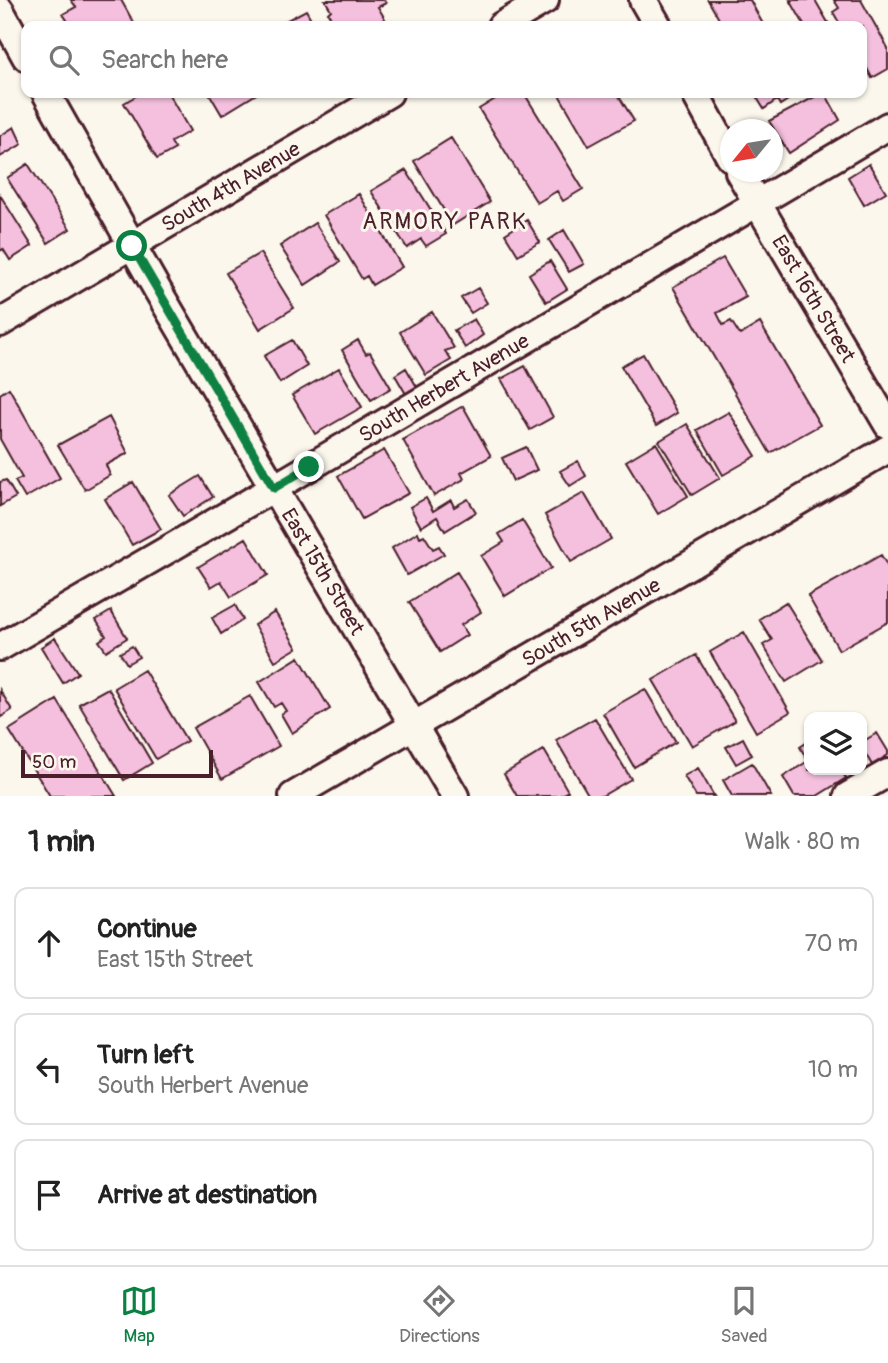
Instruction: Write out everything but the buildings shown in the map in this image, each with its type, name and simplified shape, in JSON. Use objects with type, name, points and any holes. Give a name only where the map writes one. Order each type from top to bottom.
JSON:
[{"type":"street","points":[[0,4],[7,0]]},
{"type":"street","points":[[509,21],[545,0]]},
{"type":"street","points":[[643,0],[655,21]]},
{"type":"street","points":[[0,10],[21,48]]},
{"type":"street","name":"East 15th Street","points":[[49,98],[132,246],[454,796]]},
{"type":"street","name":"South 4th Avenue","points":[[0,323],[381,98]]},
{"type":"street","points":[[698,98],[720,139]]},
{"type":"street","name":"South Herbert Avenue","points":[[0,647],[888,126]]},
{"type":"street","name":"East 16th Street","points":[[744,182],[888,425]]},
{"type":"street","name":"South 5th Avenue","points":[[293,796],[888,449]]},
{"type":"street","points":[[848,796],[888,773]]},
{"type":"district","name":"ARMORY PARK","points":[[445,221]]},
{"type":"route","points":[[132,246],[274,488],[309,467]]}]
